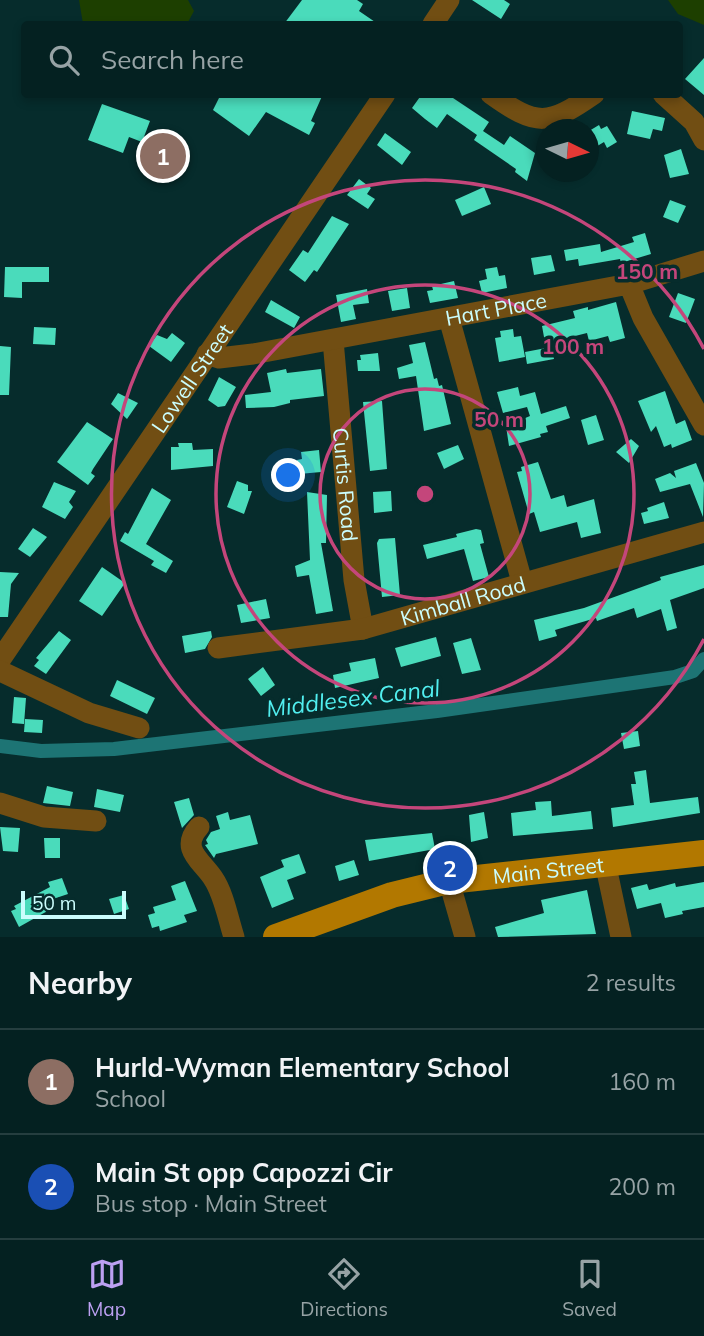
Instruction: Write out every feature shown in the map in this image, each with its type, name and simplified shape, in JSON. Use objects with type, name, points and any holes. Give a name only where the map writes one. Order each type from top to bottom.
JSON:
[{"type":"main road","name":"Main Street","points":[[276,937],[391,895],[449,881],[704,853]]},
{"type":"street","points":[[435,21],[449,0]]},
{"type":"street","name":"Lowell Street","points":[[0,660],[382,98]]},
{"type":"street","points":[[497,98],[521,113],[546,119],[562,116],[588,98]]},
{"type":"street","points":[[667,98],[694,122],[704,140]]},
{"type":"street","name":"Hart Place","points":[[206,354],[225,358],[333,340],[629,284],[704,261]]},
{"type":"street","points":[[629,284],[643,318],[704,425]]},
{"type":"street","points":[[449,318],[522,582]]},
{"type":"street","name":"Curtis Road","points":[[333,340],[354,580],[363,629]]},
{"type":"street","name":"Kimball Road","points":[[218,648],[363,629],[704,532]]},
{"type":"street","points":[[0,671],[89,713],[139,728]]},
{"type":"street","points":[[0,803],[44,817],[96,821]]},
{"type":"street","points":[[199,827],[193,833],[191,848],[195,860],[214,879],[234,937]]},
{"type":"street","points":[[605,862],[621,937]]},
{"type":"street","points":[[449,881],[465,937]]},
{"type":"green space","points":[[79,0],[188,0],[194,11],[189,21],[82,21]]},
{"type":"green space","points":[[668,0],[704,0],[704,25],[678,14]]},
{"type":"building","points":[[302,0],[357,0],[363,4],[359,11],[374,21],[286,21]]},
{"type":"building","points":[[472,0],[504,0],[510,4],[501,19]]},
{"type":"building","points":[[704,58],[704,95],[685,79]]},
{"type":"building","points":[[219,98],[321,98],[311,121],[315,123],[309,135],[266,112],[249,136],[213,110]]},
{"type":"building","points":[[419,98],[453,98],[489,122],[483,131],[504,145],[510,136],[535,153],[527,181],[515,172],[516,169],[474,140],[477,135],[447,114],[437,128],[412,108]]},
{"type":"building","points":[[102,104],[150,121],[142,142],[129,137],[123,153],[88,140]]},
{"type":"building","points":[[632,111],[665,118],[662,131],[653,129],[650,139],[627,134]]},
{"type":"building","points":[[599,125],[601,129],[607,126],[617,142],[607,148],[604,142],[599,145]]},
{"type":"building","points":[[385,133],[411,152],[402,165],[377,145]]},
{"type":"building","points":[[681,149],[689,174],[670,178],[664,155]]},
{"type":"building","points":[[359,179],[371,188],[367,194],[375,199],[368,209],[347,195]]},
{"type":"building","points":[[484,187],[491,204],[462,216],[455,200]]},
{"type":"building","points":[[670,200],[686,206],[678,223],[663,217]]},
{"type":"building","points":[[332,216],[349,224],[317,272],[314,270],[305,282],[289,270],[303,250],[308,253]]},
{"type":"building","points":[[645,233],[651,254],[621,263],[620,259],[579,266],[578,259],[566,261],[564,250],[600,244],[601,252],[634,242],[632,237]]},
{"type":"building","points":[[551,255],[555,271],[534,275],[531,258]]},
{"type":"building","points":[[5,267],[49,267],[49,282],[22,282],[22,298],[4,297]]},
{"type":"building","points":[[497,267],[499,276],[505,275],[507,288],[482,293],[479,281],[487,279],[485,269]]},
{"type":"building","points":[[454,281],[458,298],[430,303],[427,291],[433,290],[432,286]]},
{"type":"building","points":[[407,288],[410,308],[392,311],[388,291]]},
{"type":"building","points":[[367,289],[369,303],[353,305],[356,319],[341,322],[336,295]]},
{"type":"building","points":[[678,293],[695,299],[686,323],[669,317]]},
{"type":"building","points":[[271,300],[300,317],[294,328],[265,312]]},
{"type":"building","points":[[616,302],[625,338],[610,342],[608,336],[589,341],[587,333],[567,338],[568,351],[553,354],[554,359],[527,364],[525,352],[546,348],[542,326],[575,318],[573,311]]},
{"type":"building","points":[[34,327],[56,328],[55,345],[33,344]]},
{"type":"building","points":[[513,329],[514,337],[521,336],[525,357],[499,362],[495,338],[501,337],[500,331]]},
{"type":"building","points":[[172,333],[185,343],[171,362],[149,346],[157,335],[167,339]]},
{"type":"building","points":[[425,342],[434,379],[437,378],[439,386],[442,385],[451,424],[424,431],[416,376],[399,379],[397,368],[413,363],[409,345]]},
{"type":"building","points":[[0,346],[11,347],[9,395],[0,395]]},
{"type":"building","points":[[378,353],[380,371],[358,371],[357,360],[361,360],[360,355]]},
{"type":"building","points":[[286,369],[287,373],[321,369],[324,396],[290,400],[290,403],[274,407],[246,408],[245,395],[271,392],[267,373]]},
{"type":"building","points":[[219,377],[236,387],[225,406],[218,407],[208,400]]},
{"type":"building","points":[[518,387],[520,396],[535,392],[541,414],[566,406],[570,418],[546,426],[548,432],[540,434],[541,437],[509,446],[506,426],[530,416],[527,407],[503,413],[497,392]]},
{"type":"building","points":[[665,391],[676,424],[685,420],[692,440],[672,448],[671,444],[664,447],[656,426],[651,432],[638,401]]},
{"type":"building","points":[[118,393],[138,403],[127,419],[111,404]]},
{"type":"building","points":[[382,401],[387,469],[370,471],[363,402]]},
{"type":"building","points":[[596,415],[604,440],[588,445],[581,420]]},
{"type":"building","points":[[87,422],[113,439],[93,469],[91,473],[95,476],[88,485],[57,462]]},
{"type":"building","points":[[631,439],[639,446],[629,463],[616,452]]},
{"type":"building","points":[[178,443],[192,443],[193,450],[213,449],[213,466],[171,470],[171,447],[179,447]]},
{"type":"building","points":[[458,445],[464,459],[444,469],[437,453]]},
{"type":"building","points":[[319,450],[321,472],[299,474],[297,460],[302,459],[301,452]]},
{"type":"building","points":[[538,462],[551,499],[564,495],[567,507],[594,499],[601,533],[581,538],[577,522],[540,532],[534,512],[529,514],[517,472],[522,471],[521,467]]},
{"type":"building","points":[[696,463],[704,483],[703,517],[690,484],[660,492],[655,479],[670,473],[676,478],[674,471]]},
{"type":"building","points":[[237,481],[248,485],[248,491],[252,491],[244,514],[227,507]]},
{"type":"building","points":[[54,482],[76,491],[69,502],[73,507],[65,519],[42,507]]},
{"type":"building","points":[[152,488],[171,500],[146,544],[173,561],[166,573],[151,565],[154,561],[120,541],[125,532],[128,534]]},
{"type":"building","points":[[391,491],[392,511],[374,513],[373,492]]},
{"type":"building","points":[[307,492],[327,495],[326,543],[321,543],[333,611],[316,614],[309,575],[297,577],[295,566],[310,560]]},
{"type":"building","points":[[664,502],[669,518],[644,524],[641,513]]},
{"type":"building","points":[[33,528],[47,537],[30,557],[18,549]]},
{"type":"building","points":[[481,530],[484,543],[480,544],[489,577],[473,581],[464,549],[427,559],[423,545],[457,537],[456,534]]},
{"type":"building","points":[[395,538],[400,595],[382,597],[377,543],[379,539]]},
{"type":"building","points":[[704,565],[704,588],[670,600],[677,628],[667,631],[661,609],[637,618],[634,608],[597,621],[596,618],[555,630],[557,636],[539,641],[534,620],[584,608],[661,580],[660,577]]},
{"type":"building","points":[[102,567],[125,583],[102,616],[79,601]]},
{"type":"building","points":[[0,572],[19,573],[11,584],[8,617],[0,617]]},
{"type":"building","points":[[266,599],[270,618],[241,623],[237,605]]},
{"type":"building","points":[[59,631],[71,640],[46,674],[34,666],[39,660],[36,658]]},
{"type":"building","points":[[211,631],[212,637],[205,649],[185,653],[182,636]]},
{"type":"building","points":[[436,637],[441,656],[401,667],[395,648]]},
{"type":"building","points":[[471,638],[481,670],[462,674],[453,643]]},
{"type":"building","points":[[375,658],[379,678],[335,688],[333,675],[351,671],[349,663]]},
{"type":"building","points":[[263,667],[275,685],[261,696],[248,679]]},
{"type":"building","points":[[117,680],[155,698],[147,714],[110,696]]},
{"type":"building","points":[[14,697],[26,698],[24,724],[12,723]]},
{"type":"building","points":[[25,719],[43,720],[42,733],[24,732]]},
{"type":"building","points":[[638,731],[640,746],[624,749],[621,733]]},
{"type":"building","points":[[646,770],[650,803],[698,797],[700,813],[613,827],[611,808],[634,805],[631,784],[636,784],[634,772]]},
{"type":"building","points":[[47,786],[73,792],[70,806],[43,803]]},
{"type":"building","points":[[97,789],[124,795],[120,812],[94,807]]},
{"type":"building","points":[[189,798],[194,815],[182,828],[174,802]]},
{"type":"building","points":[[551,801],[552,816],[591,811],[593,829],[513,836],[511,813],[536,810],[535,802]]},
{"type":"building","points":[[228,812],[230,820],[250,815],[258,844],[216,854],[214,858],[205,845],[208,844],[206,840],[211,832],[220,829],[216,816]]},
{"type":"building","points":[[484,812],[488,838],[471,842],[469,815]]},
{"type":"building","points":[[0,827],[20,828],[18,852],[3,851]]},
{"type":"building","points":[[432,833],[435,849],[369,861],[365,840]]},
{"type":"building","points":[[44,838],[60,838],[60,858],[45,858]]},
{"type":"building","points":[[299,854],[306,873],[287,880],[294,899],[272,908],[260,877],[284,867],[281,860]]},
{"type":"building","points":[[354,860],[359,875],[339,881],[335,866]]},
{"type":"building","points":[[62,878],[68,894],[47,901],[51,909],[19,927],[11,911],[16,909],[14,906],[50,887],[48,882]]},
{"type":"building","points":[[185,881],[197,911],[184,915],[187,922],[160,931],[159,926],[152,928],[148,915],[155,913],[153,907],[176,900],[171,886]]},
{"type":"building","points":[[704,882],[704,907],[682,911],[683,914],[665,918],[661,903],[637,909],[631,888],[647,884],[649,890],[675,883],[676,887]]},
{"type":"building","points":[[587,890],[596,934],[498,937],[495,927],[544,913],[541,900]]},
{"type":"building","points":[[124,895],[129,909],[114,914],[109,899]]},
{"type":"waterway","name":"Middlesex Canal","points":[[0,746],[41,751],[114,749],[437,711],[675,677],[693,671],[704,659]]},
{"type":"place","name":"Hurld-Wyman Elementary School","points":[[163,156]]},
{"type":"place","name":"Main St opp Capozzi Cir","points":[[450,868]]}]
